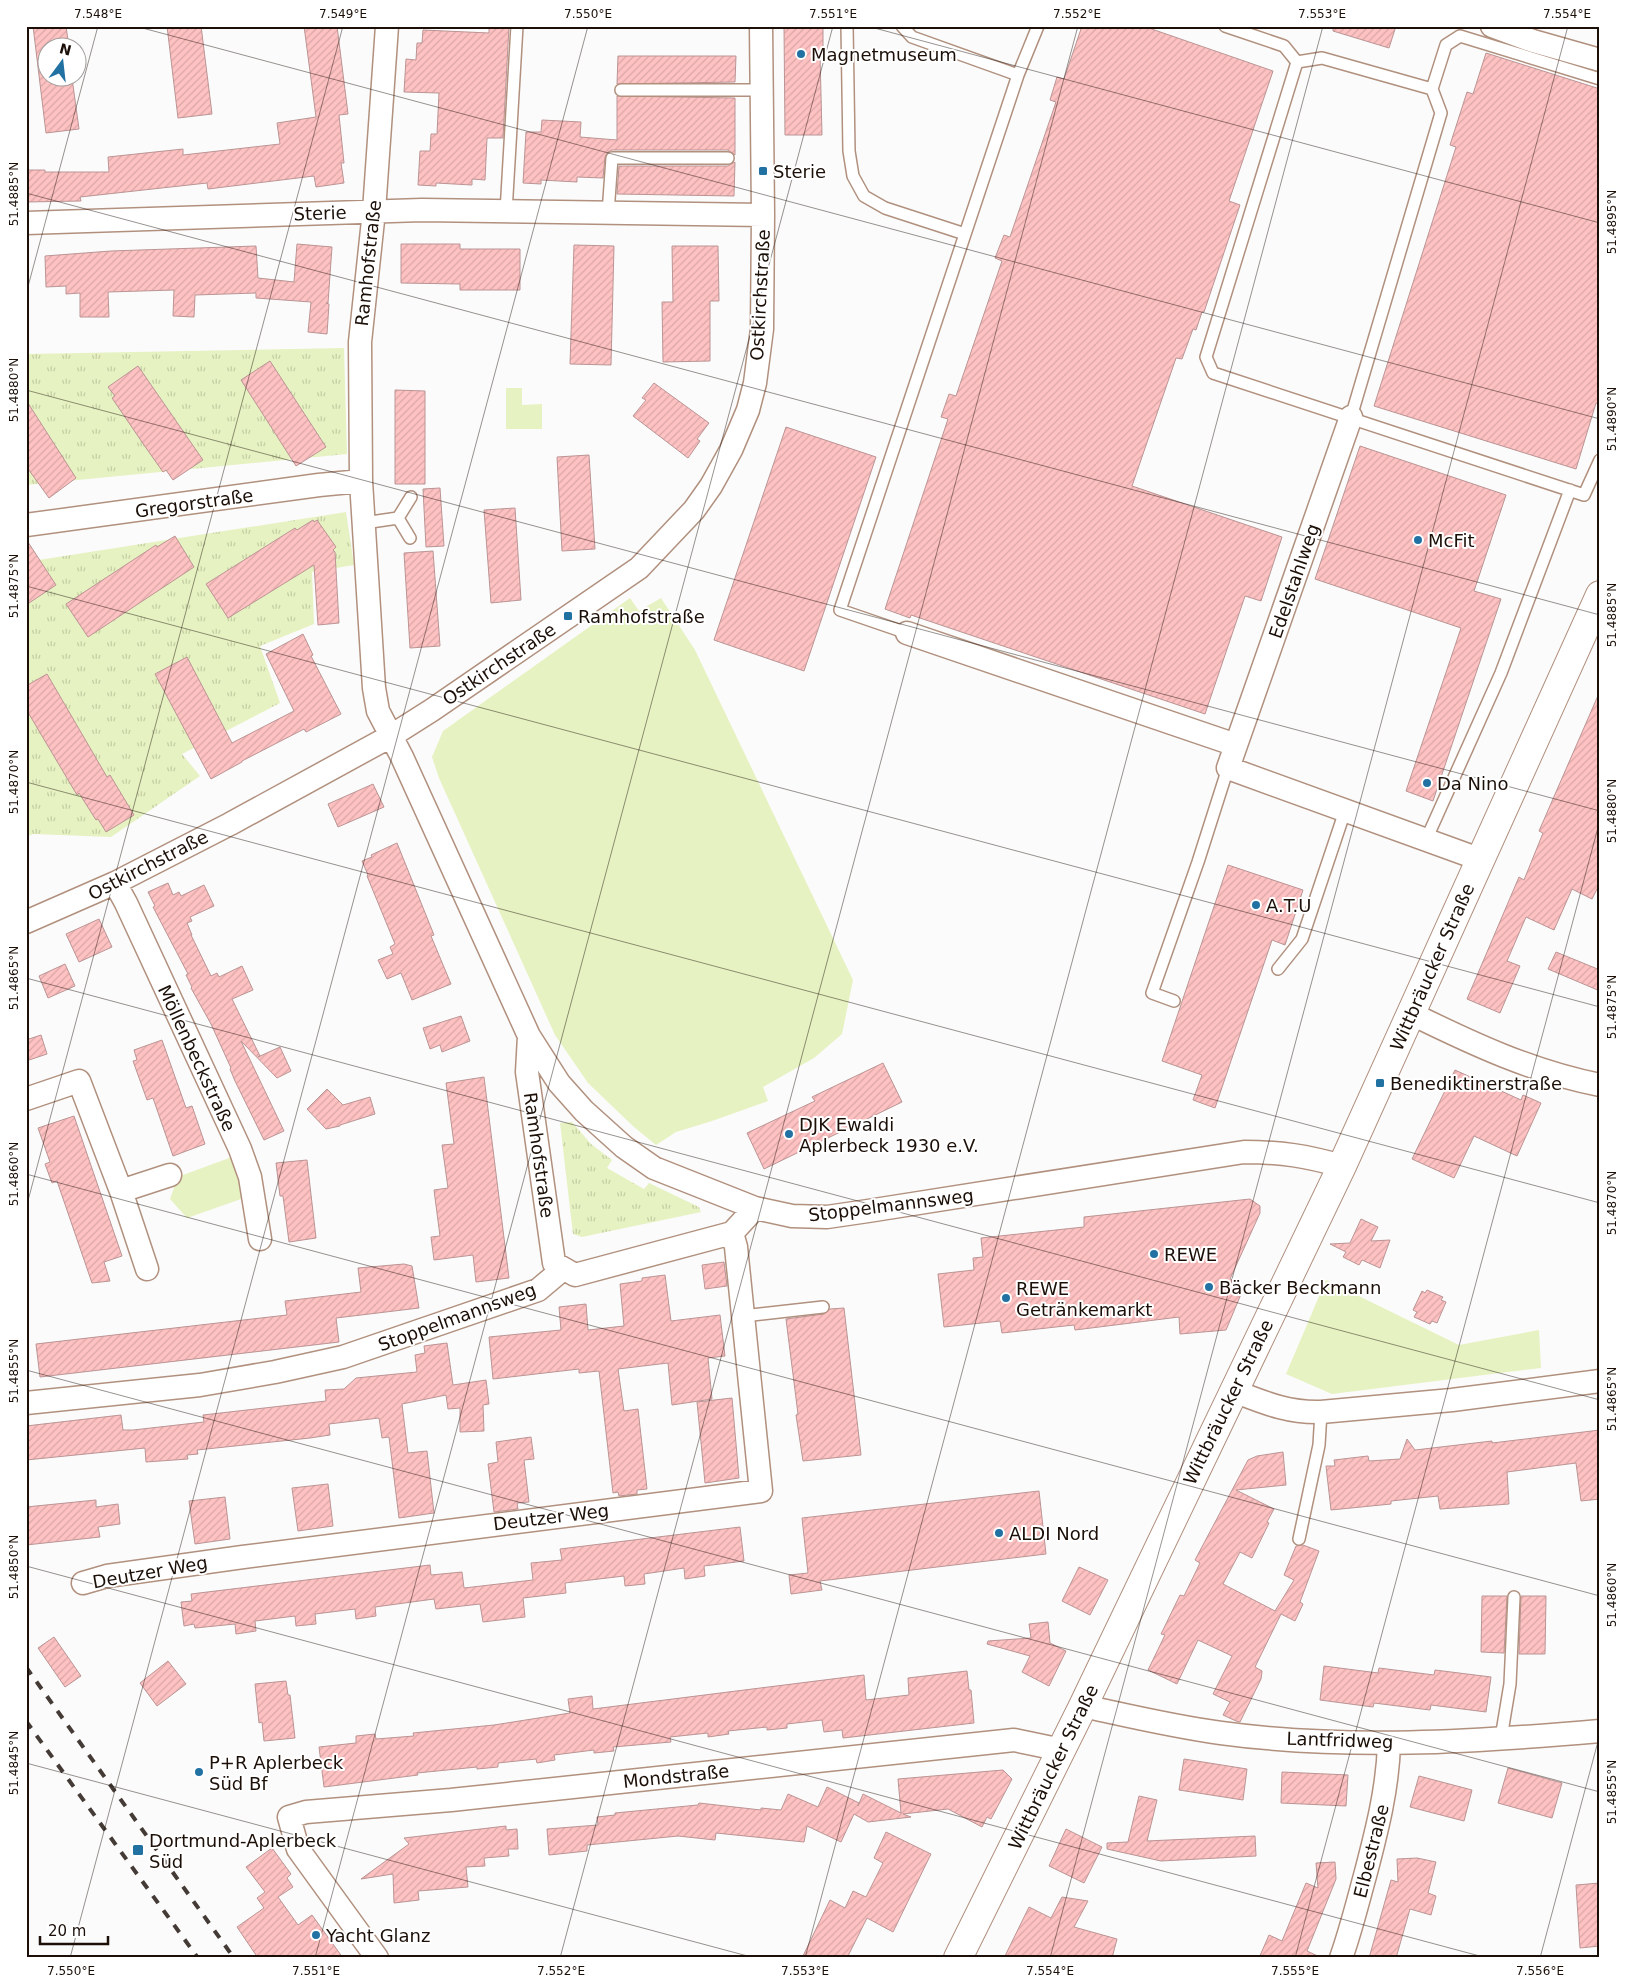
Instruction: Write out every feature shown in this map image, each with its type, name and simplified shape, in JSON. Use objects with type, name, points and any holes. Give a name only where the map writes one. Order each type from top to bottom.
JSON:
[{"type":"main road","name":"Wittbräucker Straße","points":[[958,1958],[1062,1750],[1342,1166],[1412,1014],[1479,859],[1600,595]]},
{"type":"street","name":"Ramhofstraße","points":[[387,26],[374,211],[360,342],[361,481],[374,688],[378,711],[529,1036],[559,1083],[584,1111],[624,1147],[654,1168],[755,1208]]},
{"type":"street","name":"Ostkirchstraße","points":[[26,922],[115,883],[230,824],[391,736],[639,568],[694,510],[711,486],[731,450],[748,410],[762,329],[761,26]]},
{"type":"street","points":[[1492,26],[1533,41],[1600,60]]},
{"type":"street","name":"Sterie","points":[[26,223],[374,211],[763,215]]},
{"type":"street","name":"Edelstahlweg","points":[[1228,768],[1351,417]]},
{"type":"street","name":"Gregorstraße","points":[[26,525],[319,485],[361,481]]},
{"type":"street","points":[[907,633],[1236,745]]},
{"type":"street","points":[[1228,768],[1479,859]]},
{"type":"street","name":"Möllenbeckstraße","points":[[115,883],[240,1149],[250,1177],[260,1239]]},
{"type":"street","points":[[1412,1014],[1500,1056],[1564,1078],[1600,1085]]},
{"type":"street","name":"Ramhofstraße","points":[[529,1036],[527,1072],[554,1263],[563,1269]]},
{"type":"street","points":[[26,1099],[79,1081],[121,1191],[147,1269]]},
{"type":"street","name":"Stoppelmannsweg","points":[[755,1208],[792,1216],[827,1217],[1244,1152],[1279,1152],[1342,1166]]},
{"type":"street","points":[[121,1191],[170,1175]]},
{"type":"street","points":[[563,1269],[575,1275],[732,1233],[755,1208]]},
{"type":"street","name":"Deutzer Weg","points":[[83,1583],[107,1576],[233,1558],[761,1491],[736,1247],[732,1233]]},
{"type":"street","name":"Stoppelmannsweg","points":[[26,1403],[200,1385],[275,1372],[343,1357],[538,1290],[563,1269]]},
{"type":"street","points":[[1234,1391],[1279,1409],[1300,1413],[1452,1400],[1600,1381]]},
{"type":"street","name":"Lantfridweg","points":[[1083,1706],[1220,1733],[1305,1741],[1389,1743],[1600,1731]]},
{"type":"street","name":"Mondstraße","points":[[377,1958],[298,1850],[289,1817],[306,1812],[461,1798],[1014,1740],[1062,1750]]},
{"type":"street","name":"Elbestraße","points":[[1342,1958],[1378,1824],[1388,1767],[1389,1743]]},
{"type":"lane","points":[[506,212],[517,26]]},
{"type":"lane","points":[[847,26],[849,151],[853,176],[864,196],[885,208],[965,234]]},
{"type":"lane","points":[[902,26],[912,37],[1018,75]]},
{"type":"lane","points":[[907,633],[840,610],[1018,75],[1038,26]]},
{"type":"lane","points":[[1226,26],[1284,46],[1296,62]]},
{"type":"lane","points":[[1351,417],[1442,113],[1432,89],[1446,46],[1460,36],[1600,79]]},
{"type":"lane","points":[[1296,62],[1322,58],[1432,89]]},
{"type":"lane","points":[[1296,62],[1206,356],[1213,373],[1584,495],[1600,460]]},
{"type":"lane","points":[[621,90],[762,90]]},
{"type":"lane","points":[[608,213],[612,158],[728,158]]},
{"type":"lane","points":[[1426,840],[1501,673],[1570,490]]},
{"type":"lane","points":[[364,523],[398,518],[411,497]]},
{"type":"lane","points":[[398,518],[410,538]]},
{"type":"lane","name":"Edelstahlweg","points":[[1174,1001],[1152,993],[1198,862],[1228,768]]},
{"type":"lane","points":[[1278,969],[1302,939],[1345,811]]},
{"type":"lane","points":[[743,1316],[823,1306]]},
{"type":"lane","points":[[1300,1539],[1319,1445],[1321,1412]]},
{"type":"lane","points":[[1501,1738],[1510,1684],[1514,1597]]},
{"type":"green space","points":[[344,348],[347,454],[26,485],[26,354]]},
{"type":"green space","points":[[506,388],[522,388],[522,405],[542,404],[542,429],[506,429]]},
{"type":"green space","points":[[346,512],[354,565],[312,572],[314,624],[260,646],[280,703],[182,754],[200,776],[111,837],[33,834],[26,837],[26,562]]},
{"type":"green space","points":[[630,598],[639,611],[661,598],[695,650],[853,980],[842,1034],[814,1058],[763,1087],[768,1101],[676,1132],[656,1145],[634,1127],[588,1083],[555,1035],[439,778],[432,757],[443,731]]},
{"type":"green space","points":[[572,1122],[591,1144],[612,1160],[607,1168],[644,1189],[649,1183],[699,1207],[701,1212],[582,1237],[573,1234],[560,1123]]},
{"type":"green space","points":[[232,1157],[244,1198],[187,1218],[170,1199],[174,1188],[172,1179]]},
{"type":"green space","points":[[1326,1280],[1459,1345],[1539,1330],[1541,1368],[1332,1394],[1286,1374]]},
{"type":"building","points":[[33,26],[66,26],[68,38],[38,38],[38,67]]},
{"type":"building","points":[[167,26],[201,26],[212,114],[178,118]]},
{"type":"building","points":[[304,26],[337,26],[348,114],[339,115],[344,163],[341,163],[344,183],[316,187],[314,176],[208,189],[207,183],[80,197],[81,201],[26,202],[26,170],[45,170],[45,172],[109,172],[108,157],[183,149],[183,155],[280,144],[277,123],[316,117]]},
{"type":"building","points":[[489,26],[509,26],[503,138],[487,138],[485,180],[472,179],[472,185],[436,183],[436,186],[418,185],[420,151],[430,151],[431,134],[437,134],[439,93],[404,92],[406,59],[416,60],[417,43],[422,43],[423,30],[489,33]]},
{"type":"building","points":[[784,26],[823,26],[823,55],[820,55],[822,135],[785,135]]},
{"type":"building","points":[[1082,26],[1143,26],[1273,71],[1229,201],[1240,205],[1204,312],[1202,312],[1196,330],[1193,329],[1182,359],[1176,358],[1132,486],[1282,537],[1261,601],[1245,596],[1205,714],[911,615],[910,618],[885,609],[948,419],[941,417],[949,394],[956,396],[1002,261],[995,258],[1004,235],[1010,237],[1056,102],[1050,100],[1057,77],[1064,79]]},
{"type":"building","points":[[1333,26],[1396,26],[1389,48],[1333,31]]},
{"type":"building","points":[[1486,53],[1600,89],[1600,404],[1596,403],[1576,469],[1374,406],[1456,147],[1450,145],[1467,92],[1473,94]]},
{"type":"building","points":[[618,56],[736,56],[735,82],[617,84]]},
{"type":"building","points":[[41,88],[73,88],[79,129],[46,133]]},
{"type":"building","points":[[617,96],[735,98],[735,155],[728,150],[612,150],[605,157],[603,178],[577,177],[577,182],[541,180],[541,184],[523,183],[526,132],[541,132],[542,120],[581,122],[580,137],[617,140]]},
{"type":"building","points":[[735,162],[734,196],[617,194],[619,166],[728,166]]},
{"type":"building","points":[[297,244],[332,247],[328,303],[326,303],[329,304],[327,334],[308,332],[311,302],[256,298],[256,293],[195,295],[194,317],[173,316],[174,290],[108,292],[109,317],[80,317],[80,293],[66,294],[66,286],[46,287],[45,256],[111,251],[256,246],[258,278],[294,282]]},
{"type":"building","points":[[401,244],[460,244],[460,249],[520,249],[520,290],[460,290],[460,284],[401,283]]},
{"type":"building","points":[[574,245],[614,246],[611,365],[570,364]]},
{"type":"building","points":[[672,246],[718,246],[719,301],[710,301],[710,361],[663,362],[662,302],[673,302]]},
{"type":"building","points":[[270,361],[326,447],[296,466],[241,380]]},
{"type":"building","points":[[138,366],[203,460],[173,480],[166,470],[163,472],[144,445],[112,398],[115,396],[108,387]]},
{"type":"building","points":[[654,383],[709,423],[697,439],[700,441],[688,458],[633,416],[646,400],[642,398]]},
{"type":"building","points":[[395,390],[425,391],[425,484],[395,484]]},
{"type":"building","points":[[26,400],[76,478],[49,498],[26,466]]},
{"type":"building","points":[[786,427],[876,457],[804,671],[714,640]]},
{"type":"building","name":"McFit","points":[[1360,446],[1506,495],[1474,591],[1501,599],[1433,801],[1406,791],[1461,628],[1315,579]]},
{"type":"building","points":[[589,455],[595,549],[562,551],[557,457]]},
{"type":"building","points":[[440,488],[444,546],[426,547],[423,489]]},
{"type":"building","points":[[515,508],[521,600],[491,603],[484,510]]},
{"type":"building","points":[[313,520],[314,522],[317,520],[336,547],[333,550],[335,552],[339,623],[318,625],[314,565],[228,618],[206,584],[295,528],[297,530]]},
{"type":"building","points":[[175,536],[194,567],[88,637],[66,604],[156,545],[157,547]]},
{"type":"building","points":[[26,539],[56,585],[26,605]]},
{"type":"building","points":[[433,551],[440,646],[410,648],[404,553]]},
{"type":"building","points":[[303,634],[313,655],[311,656],[341,714],[306,732],[304,729],[211,779],[155,674],[187,657],[232,743],[294,711],[266,654]]},
{"type":"building","points":[[47,674],[107,777],[110,775],[134,815],[106,832],[79,793],[77,795],[26,709],[26,686]]},
{"type":"building","points":[[1600,691],[1600,883],[1592,899],[1572,889],[1554,930],[1526,917],[1507,961],[1520,966],[1500,1013],[1467,999],[1519,877],[1524,880],[1543,833],[1539,831]]},
{"type":"building","points":[[373,784],[384,807],[338,827],[328,804]]},
{"type":"building","points":[[397,843],[434,935],[431,936],[451,984],[412,1000],[401,973],[387,979],[378,960],[393,954],[390,947],[395,944],[362,861]]},
{"type":"building","points":[[1228,865],[1303,890],[1285,945],[1272,940],[1215,1108],[1193,1100],[1202,1075],[1162,1061]]},
{"type":"building","points":[[168,883],[173,895],[179,892],[181,896],[204,885],[214,906],[190,917],[192,921],[187,923],[191,935],[211,976],[217,973],[219,977],[242,966],[253,990],[232,999],[260,1056],[258,1057],[280,1047],[291,1071],[277,1078],[241,1041],[284,1131],[264,1140],[235,1081],[211,1024],[191,988],[186,975],[188,974],[153,907],[155,906],[148,892]]},
{"type":"building","points":[[99,919],[112,947],[79,962],[66,934]]},
{"type":"building","points":[[1556,952],[1600,970],[1600,991],[1548,969]]},
{"type":"building","points":[[65,964],[75,986],[48,998],[39,976]]},
{"type":"building","points":[[461,1016],[470,1041],[442,1052],[440,1045],[430,1049],[423,1028]]},
{"type":"building","points":[[41,1035],[47,1054],[26,1061],[26,1040]]},
{"type":"building","points":[[162,1040],[186,1108],[192,1106],[205,1144],[173,1156],[153,1098],[147,1100],[133,1061],[137,1060],[134,1050]]},
{"type":"building","points":[[883,1063],[902,1102],[764,1169],[747,1133],[815,1101],[812,1097]]},
{"type":"building","points":[[1455,1070],[1521,1100],[1523,1095],[1541,1103],[1517,1156],[1474,1136],[1454,1178],[1412,1159]]},
{"type":"building","points":[[484,1077],[509,1278],[476,1282],[473,1255],[434,1260],[431,1237],[440,1236],[434,1190],[448,1188],[442,1145],[454,1144],[446,1083]]},
{"type":"building","points":[[327,1089],[343,1105],[370,1097],[375,1114],[326,1129],[307,1109]]},
{"type":"building","points":[[74,1116],[122,1256],[104,1262],[110,1281],[92,1283],[57,1181],[52,1183],[45,1164],[50,1162],[38,1128]]},
{"type":"building","points":[[307,1160],[316,1238],[289,1242],[283,1196],[280,1196],[276,1163]]},
{"type":"building","name":"REWE","points":[[1250,1199],[1260,1206],[1260,1213],[1230,1279],[1244,1287],[1226,1330],[1180,1334],[1179,1317],[1075,1330],[1074,1325],[1002,1333],[1000,1321],[944,1327],[938,1274],[974,1270],[973,1258],[983,1257],[981,1238],[1084,1227],[1084,1217]]},
{"type":"building","points":[[1361,1219],[1378,1227],[1371,1241],[1390,1240],[1380,1268],[1362,1260],[1359,1265],[1343,1257],[1346,1252],[1330,1244],[1350,1243]]},
{"type":"building","points":[[724,1262],[727,1286],[705,1289],[702,1265]]},
{"type":"building","points":[[404,1264],[412,1266],[419,1308],[336,1318],[339,1342],[40,1377],[36,1344],[287,1315],[285,1301],[361,1292],[358,1268]]},
{"type":"building","points":[[665,1275],[671,1321],[720,1315],[725,1356],[708,1358],[712,1399],[672,1405],[668,1363],[618,1369],[624,1411],[638,1409],[647,1489],[637,1490],[637,1494],[619,1496],[618,1492],[613,1493],[599,1371],[579,1373],[579,1369],[493,1379],[489,1337],[561,1330],[559,1307],[586,1304],[588,1330],[624,1326],[620,1284],[642,1281],[642,1278]]},
{"type":"building","points":[[1427,1290],[1443,1297],[1441,1300],[1446,1302],[1437,1323],[1432,1321],[1430,1324],[1414,1317],[1417,1312],[1413,1310],[1422,1291],[1425,1293]]},
{"type":"building","points":[[844,1308],[861,1455],[803,1461],[786,1319],[824,1314],[830,1309]]},
{"type":"building","points":[[447,1343],[453,1385],[486,1380],[489,1404],[483,1405],[484,1431],[460,1432],[460,1408],[448,1409],[446,1395],[402,1404],[408,1453],[427,1451],[434,1513],[399,1518],[389,1437],[382,1438],[379,1418],[329,1424],[330,1435],[197,1450],[198,1454],[187,1455],[188,1459],[146,1462],[145,1448],[26,1460],[26,1426],[121,1415],[123,1430],[133,1430],[204,1422],[203,1415],[326,1401],[325,1390],[344,1389],[356,1378],[417,1372],[415,1355],[425,1353],[424,1346]]},
{"type":"building","points":[[732,1398],[739,1478],[705,1483],[697,1402]]},
{"type":"building","points":[[1600,1430],[1600,1499],[1581,1501],[1576,1463],[1507,1472],[1509,1504],[1440,1509],[1438,1496],[1391,1501],[1391,1504],[1331,1510],[1326,1466],[1335,1466],[1334,1460],[1368,1456],[1369,1461],[1400,1459],[1407,1439],[1415,1450]]},
{"type":"building","points":[[531,1437],[534,1459],[524,1460],[529,1502],[517,1503],[518,1509],[494,1512],[488,1464],[498,1462],[496,1442]]},
{"type":"building","points":[[1283,1452],[1286,1485],[1236,1490],[1274,1509],[1252,1558],[1240,1552],[1223,1584],[1275,1611],[1294,1580],[1284,1575],[1296,1546],[1303,1545],[1319,1551],[1300,1602],[1303,1604],[1295,1621],[1281,1614],[1255,1667],[1262,1671],[1261,1679],[1240,1722],[1223,1715],[1230,1702],[1213,1694],[1232,1656],[1198,1640],[1177,1684],[1148,1670],[1165,1635],[1161,1634],[1180,1595],[1184,1596],[1200,1563],[1195,1560],[1248,1460],[1257,1456]]},
{"type":"building","points":[[328,1484],[333,1526],[298,1531],[292,1488]]},
{"type":"building","points":[[1039,1491],[1046,1554],[820,1581],[822,1590],[791,1594],[789,1575],[808,1573],[802,1518]]},
{"type":"building","points":[[225,1497],[230,1539],[195,1544],[189,1501]]},
{"type":"building","points":[[96,1500],[96,1507],[118,1504],[120,1524],[98,1527],[100,1537],[26,1545],[26,1507]]},
{"type":"building","points":[[740,1527],[744,1561],[704,1566],[705,1576],[685,1579],[684,1568],[644,1574],[645,1584],[625,1586],[624,1576],[565,1583],[566,1593],[523,1598],[525,1617],[483,1622],[480,1604],[436,1609],[434,1599],[375,1607],[376,1616],[356,1619],[355,1609],[315,1614],[316,1624],[296,1626],[295,1616],[255,1621],[256,1631],[236,1634],[235,1624],[195,1628],[194,1624],[184,1626],[181,1602],[192,1601],[191,1594],[430,1565],[431,1575],[462,1572],[464,1588],[533,1580],[531,1563],[562,1560],[560,1549]]},
{"type":"building","points":[[1079,1567],[1108,1580],[1090,1615],[1062,1601]]},
{"type":"building","points":[[1482,1596],[1507,1596],[1504,1653],[1481,1652]]},
{"type":"building","points":[[1521,1596],[1546,1596],[1545,1654],[1519,1654]]},
{"type":"building","points":[[1048,1622],[1050,1643],[1066,1651],[1049,1686],[1022,1672],[1030,1656],[987,1644],[988,1641],[1031,1638],[1029,1624]]},
{"type":"building","points":[[54,1637],[81,1676],[65,1687],[38,1648]]},
{"type":"building","points":[[168,1661],[186,1684],[157,1706],[140,1683]]},
{"type":"building","points":[[1324,1666],[1378,1673],[1379,1668],[1434,1675],[1435,1670],[1491,1677],[1486,1712],[1431,1705],[1430,1710],[1374,1703],[1373,1707],[1320,1700]]},
{"type":"building","points":[[967,1671],[974,1723],[843,1738],[842,1730],[824,1732],[822,1720],[787,1724],[787,1728],[767,1730],[767,1727],[728,1731],[729,1734],[708,1737],[708,1733],[670,1737],[671,1742],[613,1747],[614,1751],[594,1753],[594,1750],[554,1755],[555,1760],[537,1763],[536,1759],[498,1763],[498,1767],[477,1769],[477,1767],[417,1773],[418,1775],[324,1787],[319,1747],[356,1743],[356,1736],[375,1734],[376,1739],[414,1736],[413,1733],[494,1725],[570,1713],[568,1699],[592,1696],[593,1709],[864,1675],[866,1700],[909,1695],[908,1678]]},
{"type":"building","points":[[286,1681],[288,1695],[290,1695],[295,1738],[264,1741],[262,1722],[259,1723],[255,1684]]},
{"type":"building","points":[[1184,1759],[1247,1769],[1243,1800],[1179,1790]]},
{"type":"building","points":[[1508,1768],[1562,1783],[1552,1818],[1498,1803]]},
{"type":"building","points":[[1003,1770],[1012,1779],[991,1819],[987,1817],[982,1827],[948,1809],[903,1814],[911,1817],[868,1822],[854,1814],[841,1842],[807,1826],[804,1842],[716,1833],[715,1840],[678,1836],[587,1845],[587,1851],[549,1855],[547,1829],[598,1825],[597,1817],[615,1815],[615,1813],[698,1805],[699,1803],[761,1810],[761,1808],[781,1810],[788,1794],[818,1807],[827,1787],[859,1803],[858,1806],[863,1794],[901,1813],[898,1779]]},
{"type":"building","points":[[1282,1772],[1348,1775],[1346,1806],[1281,1803]]},
{"type":"building","points":[[1419,1776],[1472,1790],[1464,1821],[1410,1807]]},
{"type":"building","points":[[1139,1796],[1157,1800],[1147,1841],[1255,1836],[1256,1856],[1161,1861],[1107,1849],[1107,1843],[1128,1842]]},
{"type":"building","points":[[506,1826],[506,1830],[517,1829],[518,1849],[508,1849],[509,1856],[484,1858],[485,1866],[466,1867],[468,1887],[418,1891],[419,1900],[394,1903],[393,1874],[361,1879],[409,1844],[404,1838]]},
{"type":"building","points":[[1066,1829],[1102,1847],[1084,1883],[1049,1866]]},
{"type":"building","points":[[886,1832],[931,1854],[893,1932],[867,1918],[847,1958],[802,1958],[830,1900],[845,1908],[853,1891],[866,1897],[883,1863],[874,1858]]},
{"type":"building","points":[[272,1848],[291,1874],[287,1878],[293,1887],[278,1897],[298,1925],[312,1915],[343,1958],[258,1958],[237,1927],[264,1908],[257,1898],[265,1892],[246,1867]]},
{"type":"building","points":[[1417,1858],[1436,1862],[1428,1893],[1436,1896],[1431,1915],[1410,1909],[1396,1958],[1369,1958],[1391,1880],[1398,1882],[1397,1859]]},
{"type":"building","points":[[1335,1862],[1336,1879],[1307,1951],[1322,1958],[1259,1958],[1269,1935],[1282,1941],[1306,1883],[1318,1888],[1316,1863]]},
{"type":"building","points":[[1600,1883],[1600,1946],[1580,1948],[1576,1885]]},
{"type":"building","points":[[1062,1897],[1088,1901],[1074,1927],[1117,1939],[1112,1958],[1004,1958],[1029,1907],[1051,1918]]},
{"type":"railway","points":[[26,1667],[234,1958]]},
{"type":"railway","points":[[26,1721],[198,1958]]},
{"type":"place","name":"Magnetmuseum","points":[[801,54]]},
{"type":"place","name":"Sterie","points":[[763,171]]},
{"type":"place","name":"McFit","points":[[1418,540]]},
{"type":"place","name":"Ramhofstraße","points":[[568,616]]},
{"type":"place","name":"Da Nino","points":[[1427,783]]},
{"type":"place","name":"A.T.U","points":[[1256,905]]},
{"type":"place","name":"Benediktinerstraße","points":[[1380,1083]]},
{"type":"place","name":"DJK Ewaldi Aplerbeck 1930 e.V.","points":[[789,1134]]},
{"type":"place","name":"REWE","points":[[1154,1254]]},
{"type":"place","name":"Bäcker Beckmann","points":[[1209,1287]]},
{"type":"place","name":"REWE Getränkemarkt","points":[[1006,1298]]},
{"type":"place","name":"ALDI Nord","points":[[999,1533]]},
{"type":"place","name":"P+R Aplerbeck Süd Bf","points":[[199,1772]]},
{"type":"place","name":"Dortmund-Aplerbeck Süd","points":[[138,1850]]},
{"type":"place","name":"Yacht Glanz","points":[[316,1935]]}]
